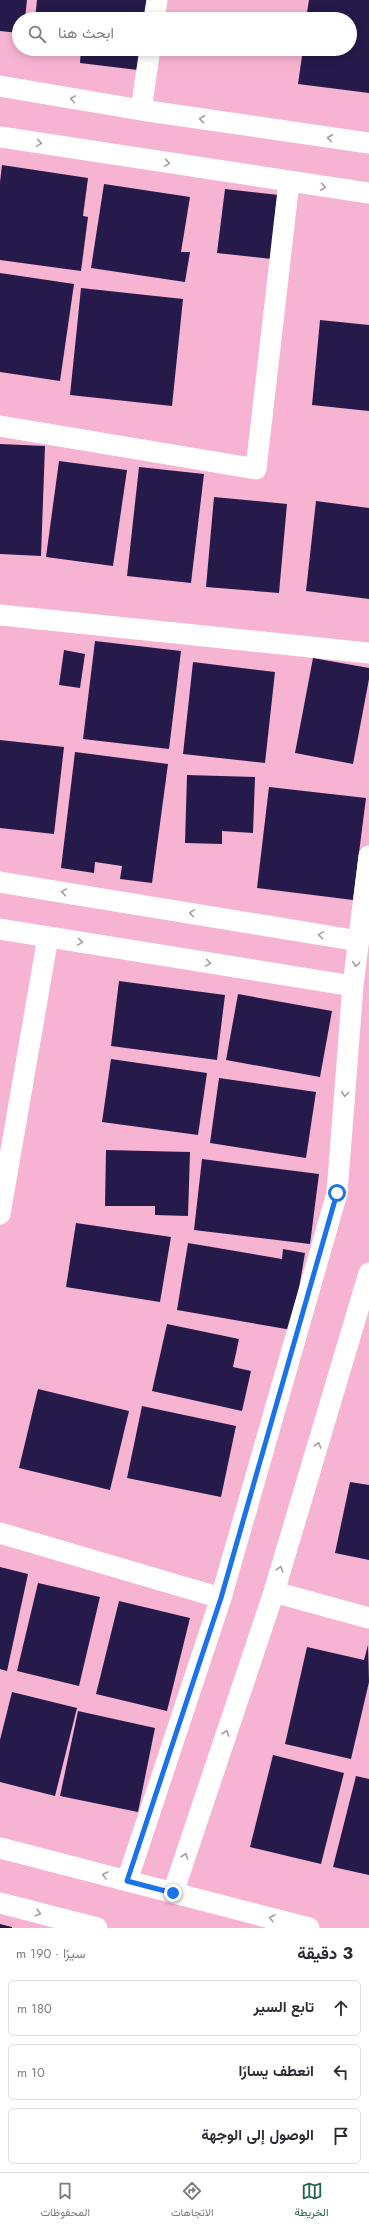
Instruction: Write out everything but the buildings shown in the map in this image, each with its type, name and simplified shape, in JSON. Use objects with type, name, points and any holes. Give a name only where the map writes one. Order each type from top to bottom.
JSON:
[{"type":"street","points":[[155,12],[157,0]]},
{"type":"street","points":[[141,110],[149,56]]},
{"type":"street","points":[[0,86],[141,110],[369,144]]},
{"type":"street","points":[[0,137],[369,193]]},
{"type":"street","points":[[0,426],[256,469],[289,182]]},
{"type":"street","points":[[0,615],[369,653]]},
{"type":"street","points":[[127,1881],[221,1598],[337,1193],[354,986],[369,856]]},
{"type":"street","points":[[0,882],[359,941]]},
{"type":"street","points":[[0,929],[354,986]]},
{"type":"street","points":[[0,1211],[48,937]]},
{"type":"street","points":[[173,1893],[274,1592],[369,1273]]},
{"type":"street","points":[[0,1533],[221,1598]]},
{"type":"street","points":[[274,1592],[369,1618]]},
{"type":"street","points":[[0,1848],[309,1928]]},
{"type":"street","points":[[0,1903],[97,1928]]},
{"type":"route","points":[[173,1893],[127,1881],[221,1598],[337,1193]]}]
